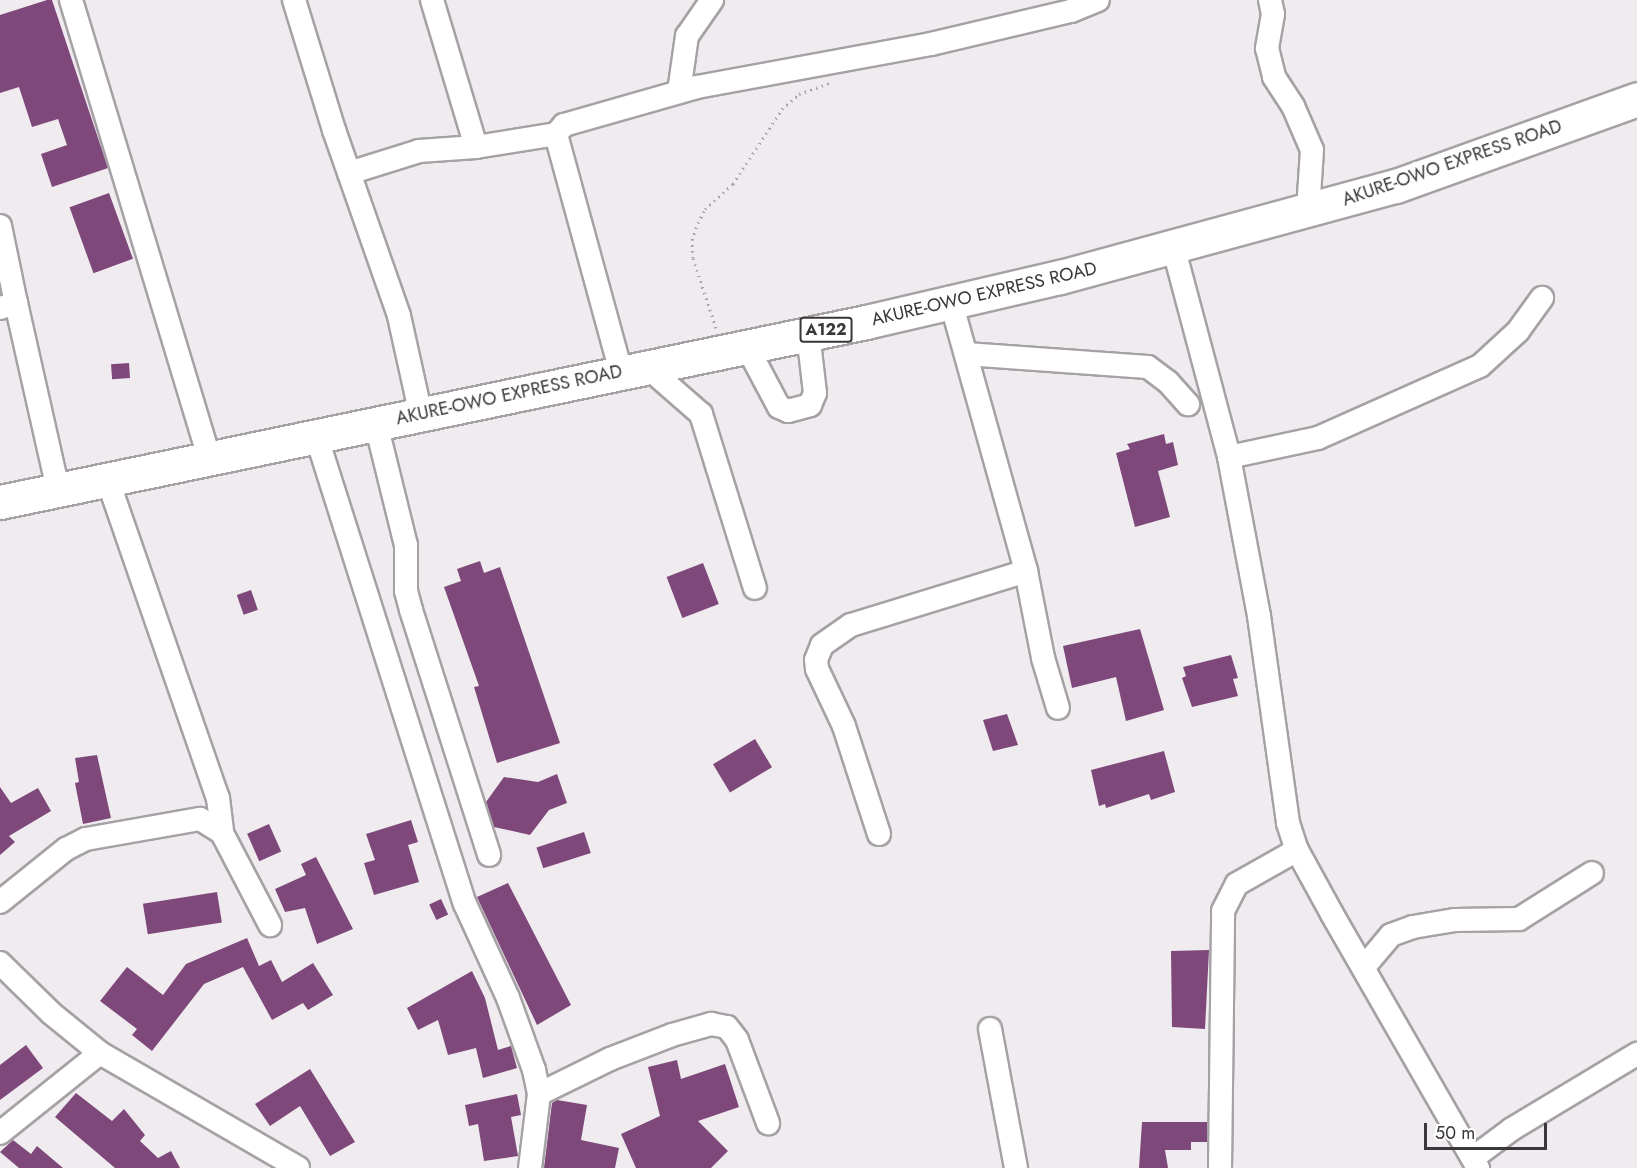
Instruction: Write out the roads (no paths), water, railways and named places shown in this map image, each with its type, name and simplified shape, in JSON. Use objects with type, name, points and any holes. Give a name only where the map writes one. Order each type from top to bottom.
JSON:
[{"type":"highway","name":"AKURE-OWO EXPRESS ROAD","points":[[0,502],[209,456],[421,415],[951,302],[1173,246],[1396,186],[1637,99]]},
{"type":"street","points":[[71,0],[209,456]]},
{"type":"street","points":[[294,0],[349,173],[399,316],[421,415]]},
{"type":"street","points":[[432,0],[476,147]]},
{"type":"street","points":[[679,92],[687,36],[712,0]]},
{"type":"street","points":[[349,173],[419,151],[476,147],[556,135],[574,122],[679,92],[836,60],[931,44],[1071,11],[1098,0]]},
{"type":"street","points":[[1270,0],[1273,15],[1267,48],[1274,77],[1293,106],[1312,150],[1308,210]]},
{"type":"street","points":[[556,135],[634,369],[701,414],[755,588]]},
{"type":"street","points":[[0,226],[8,305],[58,489]]},
{"type":"street","points":[[1173,246],[1229,457],[1259,616],[1288,823],[1297,850],[1475,1163],[1512,1129],[1637,1054]]},
{"type":"street","points":[[1229,457],[1318,438],[1480,366],[1518,331],[1542,298]]},
{"type":"street","points":[[951,302],[1026,571],[1058,708]]},
{"type":"street","points":[[735,347],[778,407],[788,411],[810,405],[814,393],[808,333]]},
{"type":"street","points":[[966,354],[1148,367],[1168,382],[1188,404]]},
{"type":"street","points":[[376,423],[406,545],[406,591],[489,855]]},
{"type":"street","points":[[316,435],[465,904],[508,998],[539,1094],[530,1168]]},
{"type":"street","points":[[107,478],[218,798],[222,833],[270,925]]},
{"type":"street","points":[[879,834],[843,726],[817,669],[816,660],[822,645],[851,625],[1026,571]]},
{"type":"street","points":[[0,902],[66,849],[86,840],[186,820],[209,823],[222,833]]},
{"type":"street","points":[[1220,1168],[1223,911],[1237,884],[1297,850]]},
{"type":"street","points":[[1364,967],[1391,935],[1413,927],[1455,920],[1519,919],[1592,873]]},
{"type":"street","points":[[0,963],[51,1013],[100,1053],[298,1168]]},
{"type":"street","points":[[539,1094],[610,1059],[672,1035],[711,1024],[727,1027],[736,1040],[768,1123]]},
{"type":"street","points":[[990,1029],[1016,1168]]},
{"type":"street","points":[[0,1132],[100,1053]]}]
